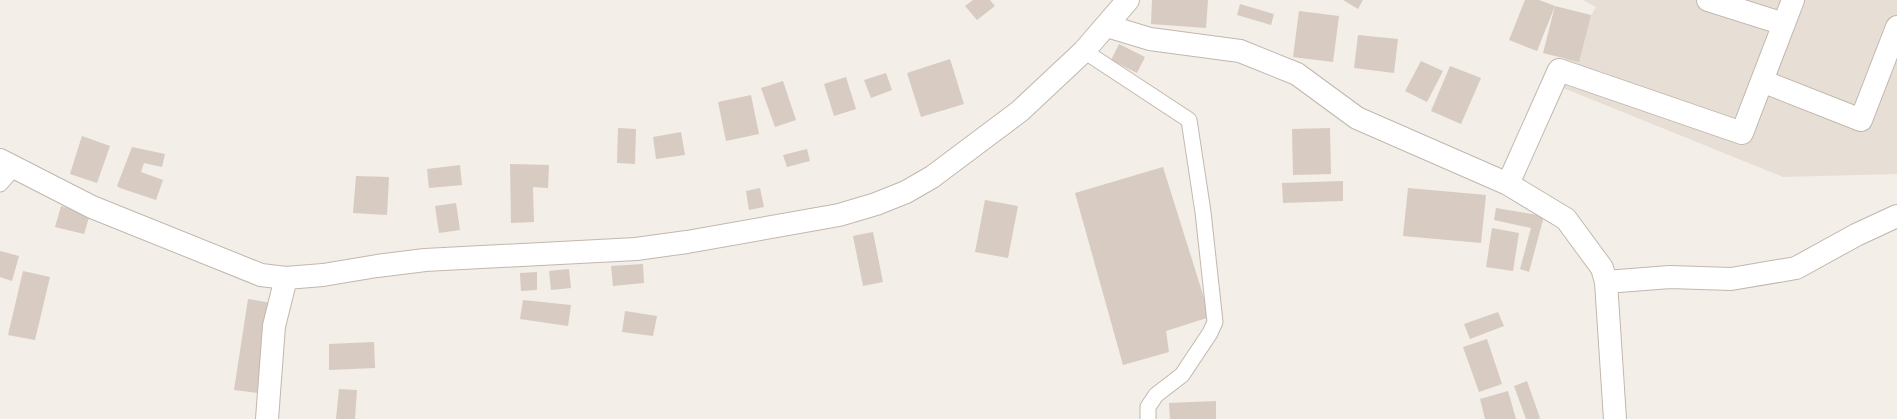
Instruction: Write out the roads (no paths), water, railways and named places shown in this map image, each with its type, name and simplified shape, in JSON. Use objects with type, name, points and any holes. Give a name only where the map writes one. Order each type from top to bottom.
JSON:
[{"type":"street","points":[[5,171],[260,275],[286,278],[323,275],[425,260],[636,249],[687,242],[839,215],[876,204],[906,192],[932,176],[1020,111],[1084,51],[1128,0]]},
{"type":"street","points":[[1708,0],[1784,24]]},
{"type":"street","points":[[1508,184],[1559,70],[1742,133],[1793,0]]},
{"type":"street","points":[[1107,26],[1150,39],[1240,51],[1297,74],[1357,118],[1508,184],[1566,218],[1602,268],[1606,282],[1615,419]]},
{"type":"street","points":[[1762,81],[1861,120],[1897,27]]},
{"type":"street","points":[[1606,282],[1670,277],[1731,279],[1796,268],[1856,235],[1897,216]]},
{"type":"street","points":[[267,419],[274,326],[286,278]]},
{"type":"lane","points":[[1084,51],[1189,120],[1203,212],[1215,322],[1210,333],[1182,375],[1156,395],[1148,407],[1148,419]]}]
